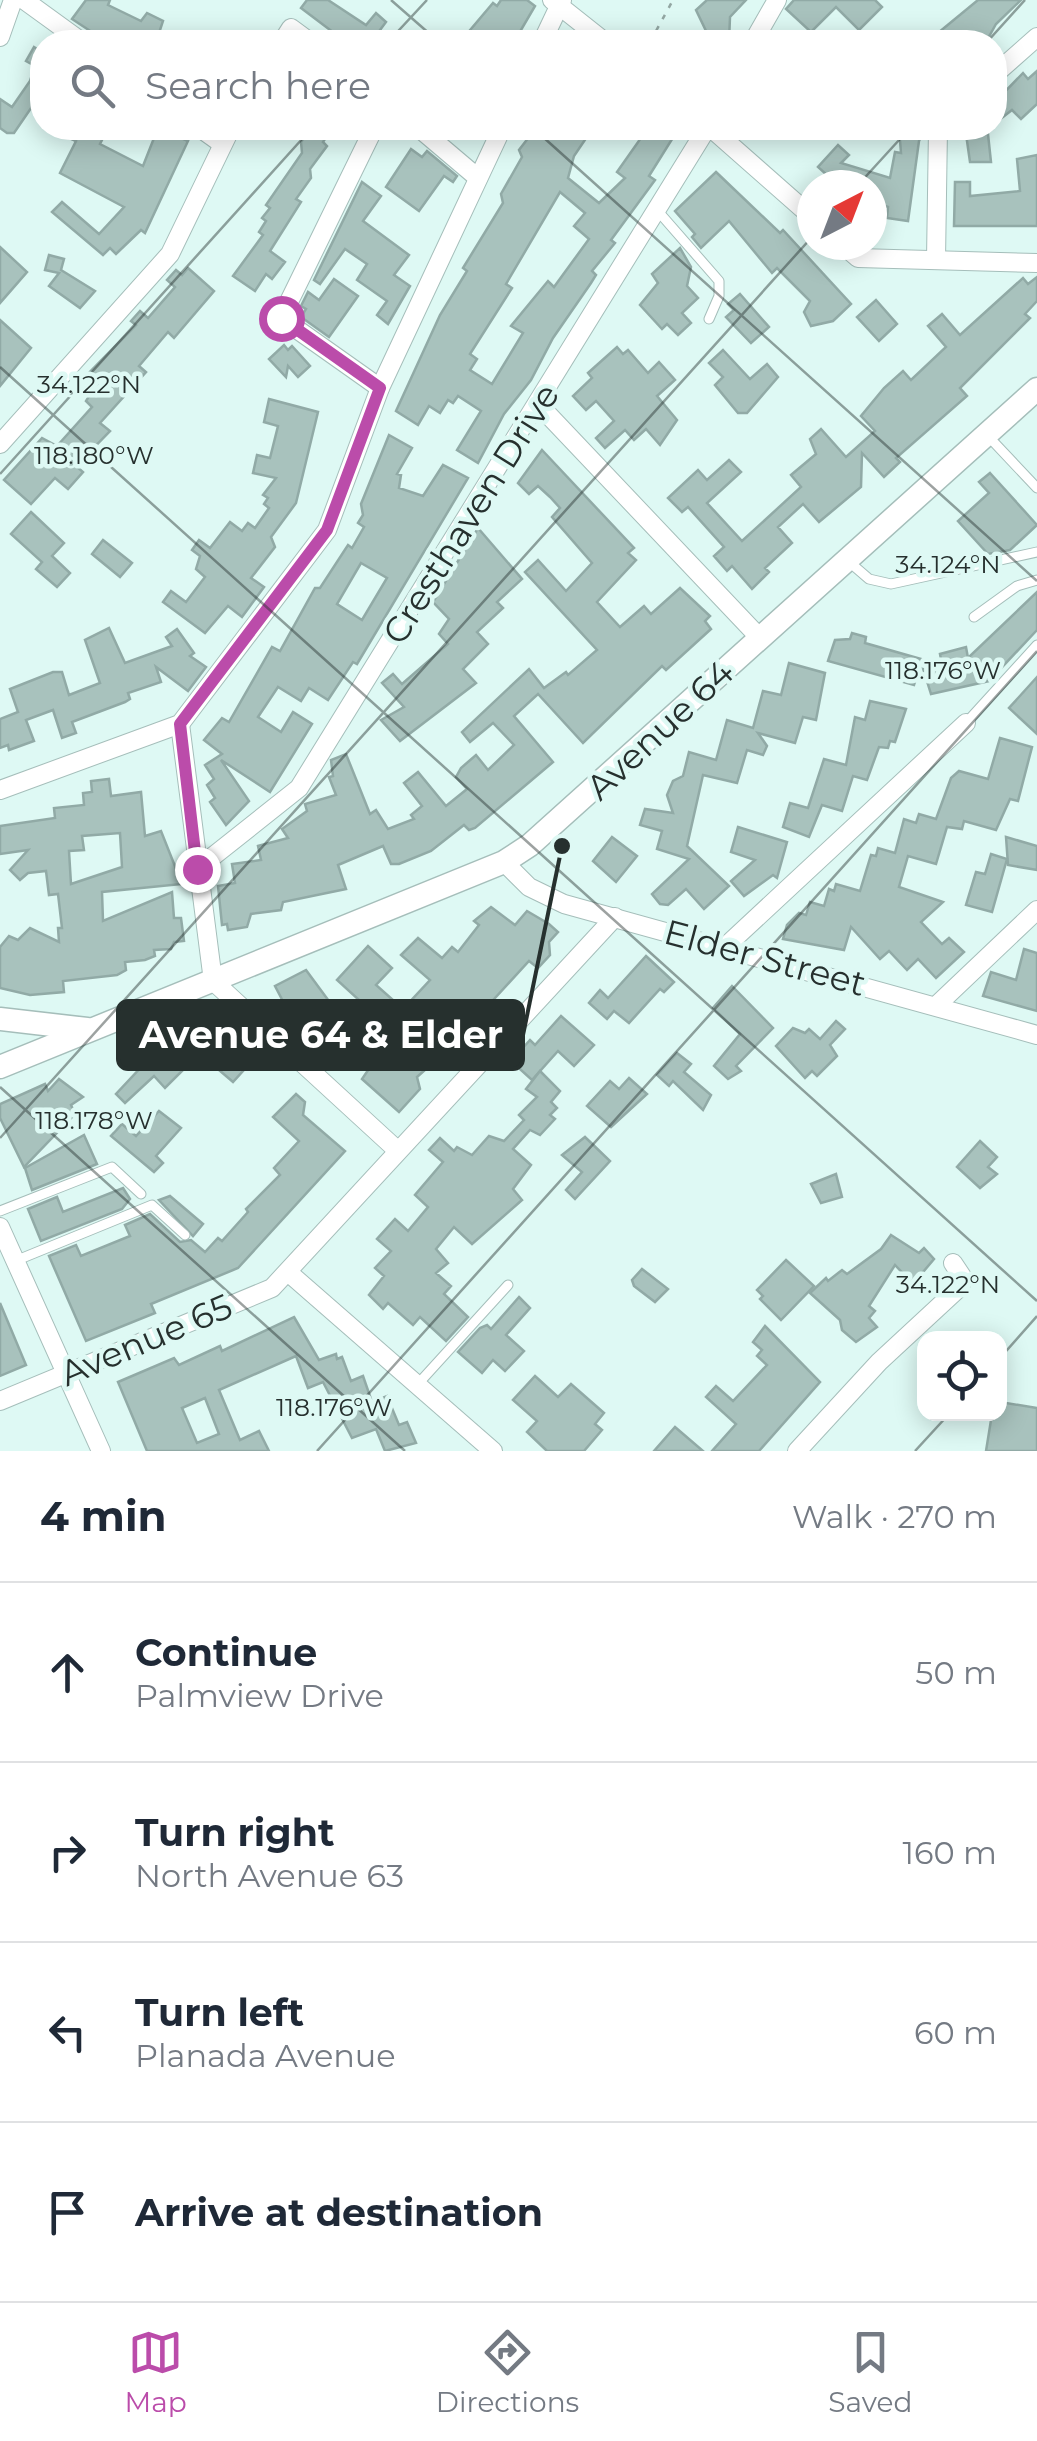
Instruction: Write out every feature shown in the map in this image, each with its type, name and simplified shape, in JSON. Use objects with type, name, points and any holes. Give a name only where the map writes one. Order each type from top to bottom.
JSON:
[{"type":"street","points":[[2,26],[14,0]]},
{"type":"street","points":[[24,0],[65,30]]},
{"type":"street","points":[[761,30],[777,0]]},
{"type":"street","points":[[547,30],[558,2],[591,30]]},
{"type":"street","points":[[1007,64],[1037,38]]},
{"type":"street","points":[[0,444],[170,254],[224,140]]},
{"type":"street","points":[[368,140],[281,318],[380,388]]},
{"type":"street","points":[[433,140],[478,178]]},
{"type":"street","points":[[0,790],[180,724],[327,530],[380,388],[496,140]]},
{"type":"street","name":"Cresthaven Drive","points":[[197,869],[300,788],[701,140]]},
{"type":"street","points":[[723,140],[797,204]]},
{"type":"street","points":[[936,260],[938,140]]},
{"type":"street","points":[[887,259],[1037,263]]},
{"type":"street","name":"Avenue 64","points":[[5,1058],[96,1030],[504,862],[560,822],[1037,388]]},
{"type":"street","points":[[539,406],[760,638]]},
{"type":"street","points":[[725,947],[966,723]]},
{"type":"street","points":[[180,724],[213,981],[397,1150]]},
{"type":"street","name":"Elder Street","points":[[504,862],[529,887],[564,904],[1037,1035]]},
{"type":"street","points":[[937,1006],[1037,910]]},
{"type":"street","name":"Avenue 65","points":[[0,1401],[272,1288],[616,917]]},
{"type":"street","points":[[0,1019],[96,1030]]},
{"type":"street","points":[[0,1227],[101,1451]]},
{"type":"street","points":[[797,1451],[878,1362],[960,1286],[963,1278],[954,1263]]},
{"type":"street","points":[[289,1273],[415,1387],[493,1451]]},
{"type":"lane","points":[[657,210],[719,281],[720,296],[709,319]]},
{"type":"lane","points":[[986,434],[1037,488]]},
{"type":"lane","points":[[846,560],[869,580],[892,584],[1037,552]]},
{"type":"lane","points":[[974,616],[1017,586],[1037,580]]},
{"type":"lane","points":[[966,723],[1037,645]]},
{"type":"lane","points":[[0,1210],[112,1167],[141,1194]]},
{"type":"lane","points":[[16,1261],[152,1205],[185,1235]]},
{"type":"lane","points":[[415,1387],[508,1284]]},
{"type":"path","points":[[657,30],[673,0]]},
{"type":"building","points":[[86,0],[110,0],[108,5],[141,21],[147,13],[163,21],[160,30],[89,30],[72,19]]},
{"type":"building","points":[[307,0],[328,0],[366,25],[376,13],[386,22],[380,30],[330,30],[301,8]]},
{"type":"building","points":[[501,0],[527,0],[535,6],[521,30],[470,30],[493,3],[497,6]]},
{"type":"building","points":[[707,0],[746,0],[730,17],[729,30],[706,30],[696,10]]},
{"type":"building","points":[[794,0],[875,0],[882,7],[859,30],[836,7],[813,30],[786,9]]},
{"type":"building","points":[[978,0],[1021,0],[993,30],[942,30]]},
{"type":"building","points":[[1037,71],[1037,104],[1021,119],[1012,110],[1007,114],[1007,90],[1023,73],[1028,79]]},
{"type":"building","points":[[30,81],[30,110],[14,133],[7,133],[0,128],[0,99],[12,107]]},
{"type":"building","points":[[102,140],[100,144],[143,166],[153,140],[188,141],[145,233],[141,230],[116,254],[110,248],[103,255],[52,212],[62,202],[99,234],[124,207],[60,173],[76,141]]},
{"type":"building","points":[[324,140],[327,146],[310,169],[311,178],[296,199],[301,202],[270,251],[285,262],[272,279],[266,274],[255,291],[233,276],[263,235],[259,232],[266,221],[262,218],[270,208],[266,205],[302,153],[301,142]]},
{"type":"building","points":[[527,140],[585,140],[574,156],[568,178],[599,203],[625,178],[617,172],[640,140],[672,140],[649,176],[655,180],[611,240],[615,243],[592,271],[596,275],[553,338],[531,380],[504,414],[478,463],[457,450],[481,411],[458,396],[453,403],[448,400],[440,413],[429,406],[418,425],[396,411],[440,315],[467,271],[463,268],[503,203],[501,194],[522,157],[519,150]],"holes":[[[560,192],[585,213],[574,226],[589,239],[554,287],[548,281],[511,326],[523,333],[492,384],[470,370],[477,359],[470,354],[512,288],[506,284]]]},
{"type":"building","points":[[900,140],[920,140],[908,221],[887,218],[887,177],[890,178],[895,152],[901,153]]},
{"type":"building","points":[[967,140],[989,140],[991,162],[970,162]]},
{"type":"building","points":[[838,145],[849,155],[841,163],[864,170],[818,167]]},
{"type":"building","points":[[411,149],[422,157],[427,151],[457,176],[453,182],[444,176],[419,211],[386,187]]},
{"type":"building","points":[[1037,155],[1037,226],[954,226],[955,182],[970,182],[970,196],[1020,191],[1017,159]]},
{"type":"building","points":[[716,172],[780,233],[783,230],[797,245],[797,260],[811,260],[851,304],[833,321],[811,326],[804,312],[810,301],[777,268],[772,273],[729,221],[701,248],[692,237],[695,234],[675,211]]},
{"type":"building","points":[[362,182],[381,196],[363,221],[409,255],[394,275],[410,286],[388,324],[377,315],[387,301],[357,280],[367,264],[345,249],[320,284],[314,280]]},
{"type":"building","points":[[0,247],[27,272],[0,303]]},
{"type":"building","points":[[680,248],[691,267],[687,286],[698,298],[682,313],[691,323],[678,335],[667,324],[662,329],[640,305],[658,283],[652,274]]},
{"type":"building","points":[[49,255],[64,259],[61,270],[95,291],[80,308],[49,286],[59,273],[45,270]]},
{"type":"building","points":[[188,268],[214,291],[174,338],[168,332],[139,366],[146,372],[100,423],[110,431],[76,466],[83,472],[68,489],[55,478],[31,504],[4,480],[42,438],[57,446],[92,407],[86,401],[93,390],[82,380],[136,325],[131,321],[140,311],[148,318],[175,287],[167,280],[176,270],[182,275]]},
{"type":"building","points":[[1037,277],[1037,301],[1025,314],[1030,318],[960,388],[967,396],[896,458],[900,462],[884,477],[862,453],[861,487],[819,522],[803,504],[778,527],[792,543],[765,568],[769,572],[752,589],[732,566],[727,571],[714,556],[724,547],[688,507],[682,512],[668,498],[698,470],[707,480],[729,460],[741,472],[707,503],[742,541],[801,487],[791,475],[816,454],[810,439],[821,429],[846,457],[875,431],[861,416],[884,388],[903,371],[911,380],[946,347],[928,326],[942,314],[960,335],[1023,278],[1028,284]]},
{"type":"building","points":[[334,279],[358,296],[329,337],[301,317],[306,309],[301,306],[308,292],[319,300]]},
{"type":"building","points":[[740,294],[769,327],[751,343],[726,317],[734,310],[728,304]]},
{"type":"building","points":[[876,300],[897,324],[879,341],[857,317]]},
{"type":"building","points":[[0,320],[31,348],[0,386]]},
{"type":"building","points":[[284,345],[288,350],[292,346],[310,366],[298,377],[288,366],[286,377],[269,359]]},
{"type":"building","points":[[617,347],[623,354],[628,350],[648,373],[659,362],[675,380],[657,396],[677,420],[660,445],[646,429],[634,440],[625,430],[605,448],[596,438],[614,421],[596,401],[586,410],[573,396],[592,378],[588,373]]},
{"type":"building","points":[[723,350],[750,379],[767,364],[778,377],[747,413],[738,413],[715,385],[723,377],[709,363]]},
{"type":"building","points":[[269,399],[318,412],[296,503],[271,537],[275,547],[251,578],[264,587],[242,617],[228,606],[205,633],[163,602],[171,591],[186,602],[205,577],[196,569],[200,556],[192,550],[199,540],[210,548],[230,522],[242,531],[248,523],[255,528],[269,508],[264,504],[268,498],[263,495],[276,478],[253,473],[257,455],[270,458],[278,426],[264,422]]},
{"type":"building","points":[[389,435],[412,448],[397,474],[401,475],[399,488],[423,496],[443,465],[468,478],[357,664],[353,662],[328,700],[309,688],[301,701],[278,687],[258,717],[281,732],[293,712],[312,724],[270,792],[221,760],[249,801],[226,825],[210,802],[215,798],[207,785],[214,779],[205,765],[222,754],[204,740],[222,718],[229,722],[272,647],[280,651],[315,588],[320,588],[348,545],[352,548],[364,527],[358,523],[363,515],[361,504]],"holes":[[[361,563],[387,578],[362,620],[337,604]]]},
{"type":"building","points":[[542,450],[634,548],[628,553],[636,560],[597,602],[620,627],[644,606],[651,614],[680,588],[710,616],[705,621],[711,629],[666,670],[662,666],[583,743],[538,694],[514,716],[553,762],[475,828],[469,830],[464,825],[431,851],[399,864],[391,864],[383,846],[338,865],[346,889],[283,902],[281,910],[251,914],[247,927],[228,930],[227,924],[222,925],[218,886],[235,883],[232,864],[261,860],[258,846],[288,838],[282,829],[307,811],[305,804],[336,795],[329,777],[333,776],[331,760],[346,754],[370,814],[376,810],[388,829],[414,819],[411,815],[422,806],[404,783],[418,772],[446,806],[467,789],[456,777],[461,768],[476,755],[488,770],[514,745],[493,723],[470,742],[462,732],[529,669],[544,688],[566,672],[568,675],[597,650],[525,572],[538,560],[566,591],[592,563],[552,517],[560,508],[550,497],[538,486],[529,494],[518,483]]},
{"type":"building","points":[[990,473],[1037,525],[1010,550],[988,554],[958,521],[989,493],[979,482]]},
{"type":"building","points":[[31,512],[64,543],[52,556],[70,573],[57,587],[36,569],[42,562],[11,534]]},
{"type":"building","points":[[478,528],[522,579],[497,602],[503,608],[477,632],[488,644],[463,669],[476,683],[400,741],[381,720],[404,707],[382,683],[393,674],[402,684],[448,644],[439,634],[449,619],[433,602]]},
{"type":"building","points":[[103,540],[132,563],[120,577],[92,554]]},
{"type":"building","points":[[1037,592],[1037,630],[989,681],[931,694],[921,662],[914,685],[828,661],[835,640],[850,639],[852,633],[866,637],[865,643],[942,665],[940,654],[966,647],[968,658]]},
{"type":"building","points":[[109,628],[125,663],[172,646],[166,637],[177,629],[194,653],[190,656],[206,667],[188,691],[156,667],[161,682],[128,693],[130,699],[125,702],[72,722],[76,733],[62,738],[53,710],[26,720],[34,741],[9,750],[8,745],[0,748],[0,719],[18,712],[10,689],[53,672],[62,672],[69,695],[100,683],[85,640]]},
{"type":"building","points":[[789,663],[825,673],[816,720],[803,717],[795,743],[758,733],[767,746],[763,755],[747,750],[737,783],[703,775],[687,846],[729,886],[704,909],[686,889],[668,905],[660,904],[652,894],[689,859],[657,849],[662,831],[640,825],[645,809],[673,813],[667,795],[673,781],[683,776],[689,752],[716,760],[727,720],[753,728],[763,691],[781,695]]},
{"type":"building","points":[[1037,677],[1037,734],[1009,708]]},
{"type":"building","points":[[870,701],[906,709],[895,742],[890,741],[888,748],[879,747],[867,780],[853,776],[842,811],[822,805],[809,837],[783,827],[790,803],[808,808],[824,759],[846,765],[855,717],[865,720]]},
{"type":"building","points":[[1000,738],[1032,747],[1018,801],[1010,799],[996,830],[964,821],[962,829],[947,827],[936,864],[908,856],[899,887],[943,902],[921,922],[942,944],[949,938],[964,952],[936,978],[918,959],[907,970],[889,951],[880,959],[851,927],[844,950],[783,939],[787,925],[799,913],[806,915],[810,902],[824,906],[829,889],[834,891],[836,884],[860,891],[871,855],[876,856],[878,848],[895,853],[904,819],[916,823],[919,814],[936,819],[951,778],[959,771],[988,779]]},
{"type":"building","points":[[109,779],[111,796],[141,792],[145,836],[161,831],[182,884],[102,892],[103,921],[172,892],[174,918],[181,918],[184,941],[174,942],[171,949],[154,950],[155,956],[145,960],[125,962],[126,970],[117,975],[63,981],[64,992],[30,995],[0,988],[0,947],[9,936],[18,940],[30,928],[59,942],[58,928],[62,928],[58,894],[49,895],[46,871],[28,873],[20,880],[10,870],[28,850],[0,854],[0,826],[55,818],[54,808],[84,805],[83,793],[92,792],[91,781]],"holes":[[[120,833],[122,867],[71,884],[69,851],[84,850],[82,836]]]},
{"type":"building","points":[[738,827],[787,842],[777,878],[773,875],[744,896],[731,881],[755,860],[731,852]]},
{"type":"building","points":[[612,837],[637,856],[616,882],[593,861]]},
{"type":"building","points":[[1006,837],[1037,846],[1037,870],[1008,865]]},
{"type":"building","points":[[991,854],[1007,859],[992,912],[966,905],[976,872],[985,874]]},
{"type":"building","points":[[491,907],[515,925],[527,911],[549,924],[558,932],[549,942],[550,955],[538,968],[529,961],[484,1010],[478,1004],[434,1054],[390,1013],[382,1021],[337,980],[368,946],[392,968],[376,985],[403,1009],[430,980],[401,955],[418,938],[442,958],[452,947],[458,952],[479,925],[474,921]]},
{"type":"building","points":[[1024,949],[1037,953],[1037,1011],[983,996],[991,972],[1016,980]]},
{"type":"building","points":[[646,956],[674,982],[664,992],[660,989],[629,1023],[614,1011],[607,1019],[589,1003],[600,990],[608,998]]},
{"type":"building","points":[[306,970],[351,1031],[328,1048],[286,1007],[275,986]]},
{"type":"building","points":[[732,986],[773,1028],[736,1066],[741,1071],[728,1079],[714,1066],[740,1034],[713,1008]]},
{"type":"building","points":[[561,1016],[594,1045],[574,1066],[558,1051],[532,1080],[511,1061],[530,1040],[535,1045]]},
{"type":"building","points":[[836,1021],[845,1029],[830,1045],[837,1056],[817,1076],[812,1071],[805,1078],[776,1046],[793,1028],[805,1033],[809,1029],[820,1039]]},
{"type":"building","points":[[372,1038],[384,1055],[389,1050],[406,1069],[415,1060],[425,1070],[417,1077],[420,1089],[399,1112],[362,1079],[373,1063],[361,1045]]},
{"type":"building","points":[[230,1040],[252,1061],[233,1082],[219,1070],[228,1057],[220,1051]]},
{"type":"building","points":[[154,1041],[183,1070],[165,1088],[154,1076],[125,1103],[116,1094],[144,1064],[137,1057]]},
{"type":"building","points":[[677,1053],[691,1064],[684,1072],[711,1095],[703,1110],[673,1081],[669,1086],[657,1075]]},
{"type":"building","points":[[540,1071],[560,1091],[551,1102],[557,1108],[550,1115],[555,1119],[540,1135],[530,1130],[513,1149],[531,1165],[513,1189],[522,1200],[472,1244],[454,1227],[436,1249],[448,1263],[436,1273],[451,1286],[444,1294],[468,1317],[446,1341],[420,1317],[413,1325],[388,1303],[383,1309],[369,1295],[384,1276],[375,1268],[391,1251],[377,1239],[395,1219],[408,1231],[428,1207],[415,1195],[443,1162],[429,1150],[440,1138],[454,1151],[457,1147],[472,1155],[489,1136],[504,1141],[524,1120],[519,1115],[537,1097],[526,1089]]},
{"type":"building","points":[[629,1078],[647,1094],[611,1127],[587,1106],[610,1081],[619,1089]]},
{"type":"building","points":[[59,1079],[83,1097],[71,1105],[75,1114],[24,1167],[0,1118],[0,1104],[45,1084],[48,1091]]},
{"type":"building","points":[[296,1094],[305,1102],[303,1115],[345,1151],[238,1268],[151,1304],[155,1313],[86,1341],[49,1256],[76,1245],[81,1256],[130,1236],[125,1225],[150,1214],[180,1242],[191,1240],[205,1252],[218,1238],[222,1241],[248,1212],[246,1209],[280,1175],[274,1168],[299,1141],[273,1117]]},
{"type":"building","points":[[159,1111],[181,1128],[156,1156],[163,1163],[154,1172],[111,1136],[122,1124],[136,1136]]},
{"type":"building","points":[[84,1135],[97,1164],[32,1190],[25,1168]]},
{"type":"building","points":[[585,1137],[610,1161],[575,1199],[566,1190],[582,1172],[562,1155]]},
{"type":"building","points":[[980,1141],[997,1157],[988,1167],[997,1174],[980,1188],[957,1167]]},
{"type":"building","points":[[836,1174],[842,1197],[821,1203],[811,1184]]},
{"type":"building","points":[[123,1188],[130,1199],[122,1209],[41,1241],[28,1209],[57,1197],[63,1212]]},
{"type":"building","points":[[170,1196],[203,1224],[193,1236],[159,1200]]},
{"type":"building","points":[[891,1235],[919,1253],[924,1248],[934,1259],[913,1284],[895,1265],[869,1306],[875,1311],[869,1318],[877,1327],[856,1342],[842,1330],[840,1320],[810,1293],[826,1278],[828,1281],[842,1270],[847,1274],[881,1249]]},
{"type":"building","points":[[786,1260],[814,1286],[781,1320],[760,1299],[763,1296],[757,1290]]},
{"type":"building","points":[[642,1269],[668,1289],[655,1302],[634,1286],[632,1280]]},
{"type":"building","points":[[519,1297],[530,1308],[506,1335],[524,1351],[505,1371],[493,1360],[482,1373],[458,1352],[480,1328],[487,1325],[491,1329]]},
{"type":"building","points":[[0,1303],[26,1365],[0,1376]]},
{"type":"building","points":[[294,1317],[319,1360],[336,1354],[337,1359],[342,1357],[351,1381],[363,1376],[372,1402],[387,1396],[399,1425],[407,1422],[416,1443],[385,1451],[376,1429],[352,1438],[323,1382],[308,1388],[296,1356],[219,1390],[240,1440],[259,1431],[269,1451],[147,1451],[118,1382],[174,1358],[179,1365],[220,1346],[222,1351]],"holes":[[[205,1398],[219,1434],[197,1443],[182,1408]]]},
{"type":"building","points":[[765,1326],[820,1382],[759,1451],[712,1451],[736,1424],[706,1397],[716,1386],[733,1401],[767,1365],[757,1356],[762,1350],[753,1342]]},
{"type":"building","points":[[535,1376],[558,1397],[571,1384],[604,1413],[595,1424],[602,1430],[584,1451],[547,1451],[527,1432],[537,1421],[513,1400]]},
{"type":"building","points":[[1007,1403],[1037,1408],[1037,1451],[986,1451],[991,1421],[1007,1421]]},
{"type":"building","points":[[675,1427],[703,1451],[654,1451]]},
{"type":"place","name":"Avenue 64 & Elder","points":[[562,846]]},
{"type":"route","points":[[197,869],[180,724],[327,530],[380,388],[281,318]]}]
